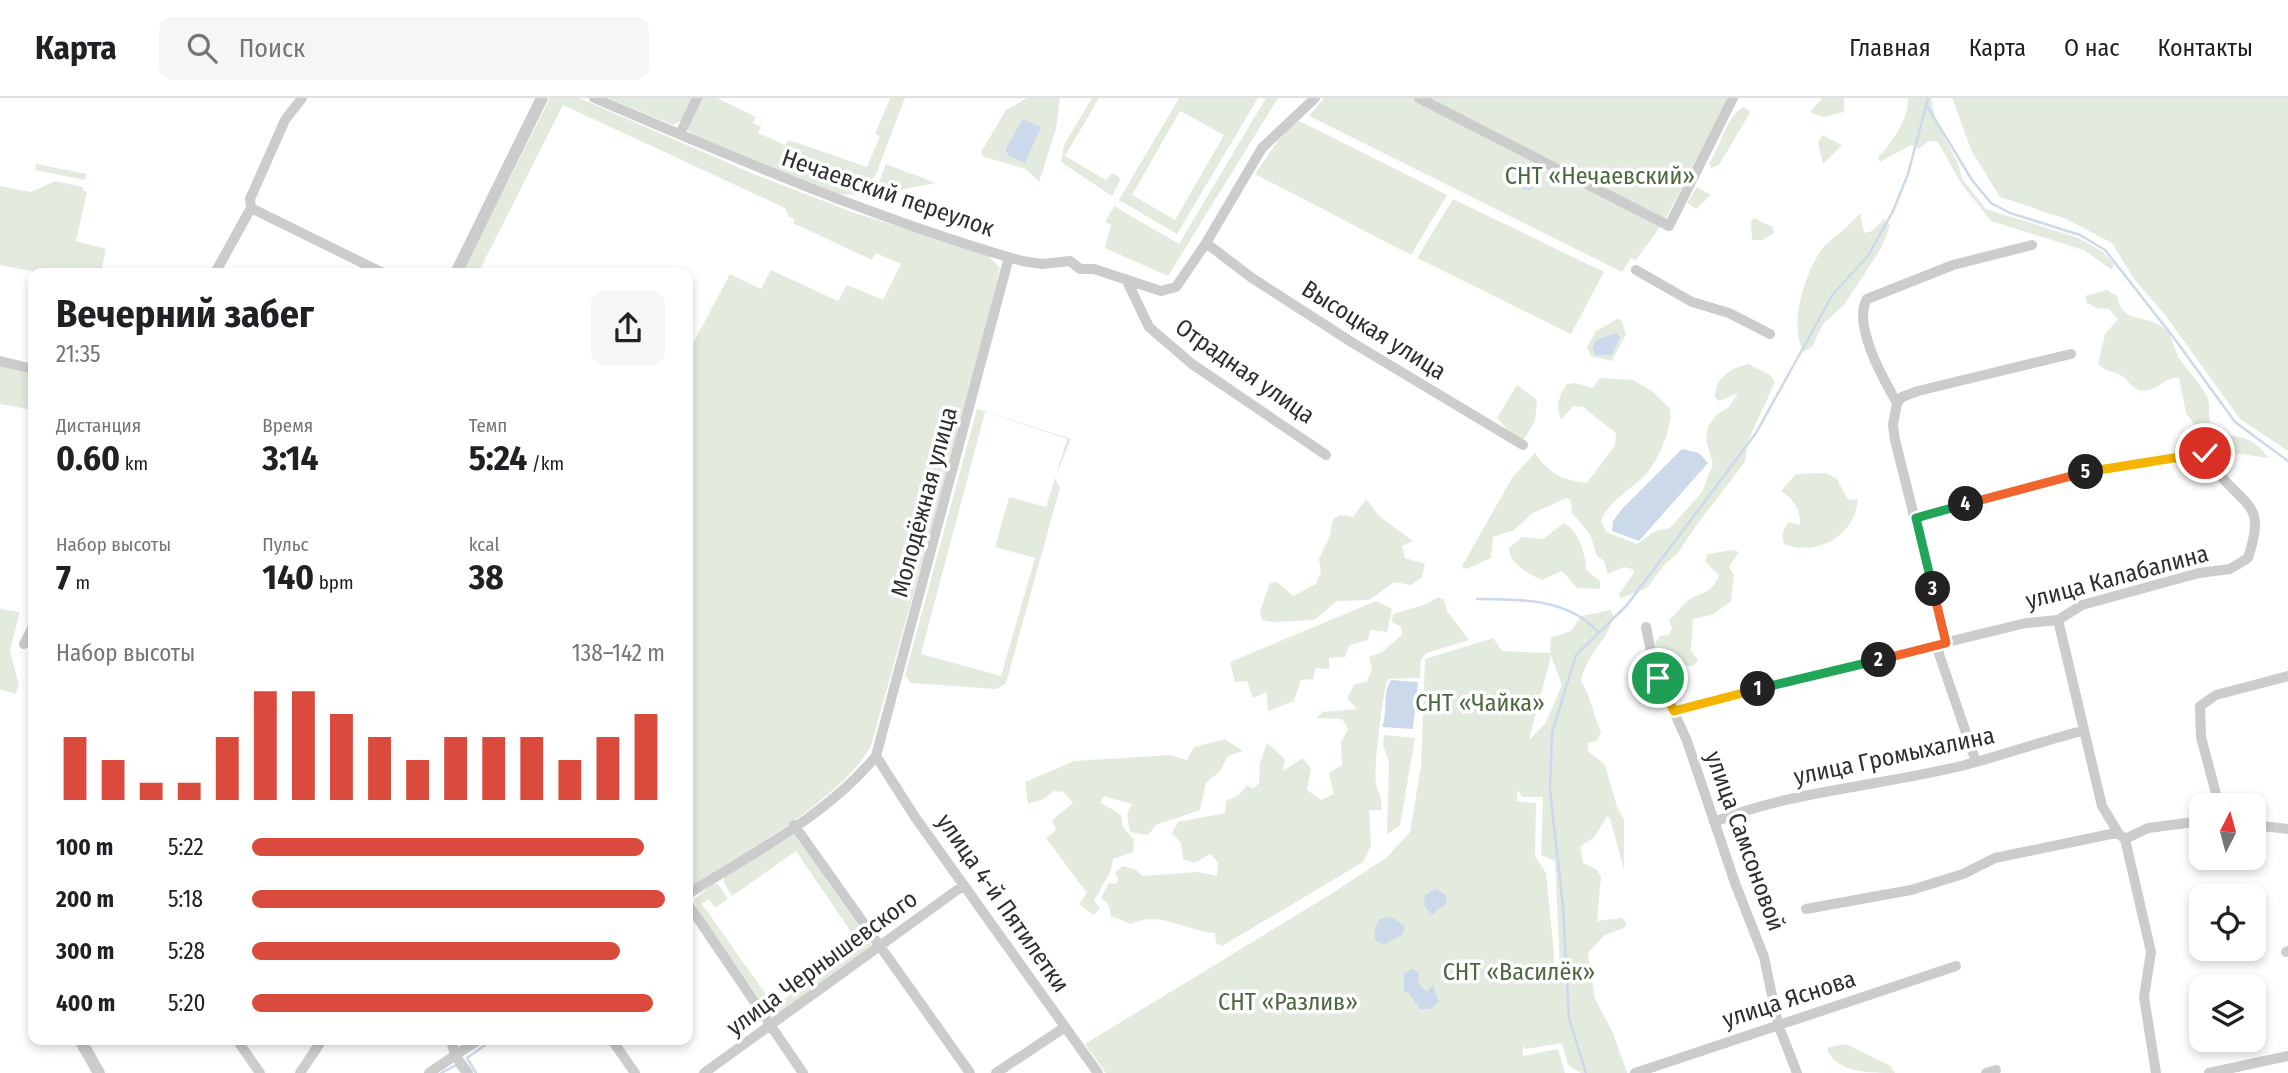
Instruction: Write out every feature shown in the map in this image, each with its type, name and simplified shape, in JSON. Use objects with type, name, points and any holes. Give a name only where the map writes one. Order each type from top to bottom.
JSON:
[{"type":"street","points":[[218,268],[251,208],[250,199],[285,120],[302,98]]},
{"type":"street","points":[[458,268],[542,98]]},
{"type":"street","name":"Нечаевский переулок","points":[[594,98],[787,181],[1010,257],[1042,264],[1070,261],[1080,268],[1094,269],[1161,291],[1176,287],[1206,243]]},
{"type":"street","points":[[680,135],[697,98]]},
{"type":"street","points":[[1206,243],[1262,148],[1315,98]]},
{"type":"street","points":[[1419,98],[1668,226],[1733,98]]},
{"type":"street","points":[[251,208],[373,268]]},
{"type":"street","name":"Высоцкая улица","points":[[1206,243],[1252,278],[1353,343],[1523,445]]},
{"type":"street","points":[[1897,403],[1875,361],[1865,324],[1863,307],[1867,299],[1954,265],[2032,245]]},
{"type":"street","name":"Молодёжная улица","points":[[876,756],[1010,257]]},
{"type":"street","points":[[1636,270],[1692,302],[1729,313],[1770,334]]},
{"type":"street","name":"Отрадная улица","points":[[1126,279],[1149,327],[1192,364],[1326,455]]},
{"type":"street","points":[[1975,759],[1939,654],[1943,644],[1916,518],[1893,432],[1897,403],[1902,397],[1918,391],[2071,354]]},
{"type":"street","points":[[0,362],[28,368]]},
{"type":"street","name":"улица Калабалина","points":[[1674,711],[1721,697],[2026,624],[2058,620],[2082,605],[2199,573],[2230,569],[2245,562],[2255,530],[2254,512],[2245,497],[2220,475],[2209,456],[2202,453],[2093,470],[1916,518]]},
{"type":"street","points":[[2058,620],[2082,731],[2102,806],[2122,837],[2150,943],[2151,962],[2144,997],[2156,1073]]},
{"type":"street","name":"улица Самсоновой","points":[[1646,627],[1654,667],[1674,711],[1764,957],[1778,1024],[1797,1073]]},
{"type":"street","points":[[24,644],[28,636]]},
{"type":"street","points":[[2216,793],[2201,737],[2200,706],[2216,695],[2288,676]]},
{"type":"street","name":"улица Громыхалина","points":[[1714,822],[1754,808],[1966,764],[1975,759],[2005,754],[2082,731]]},
{"type":"street","points":[[693,891],[794,825],[863,773],[876,756]]},
{"type":"street","name":"улица 4-й Пятилетки","points":[[876,756],[1098,1073]]},
{"type":"street","points":[[1805,909],[1911,890],[1963,874],[1995,858],[2122,837],[2148,828],[2189,821]]},
{"type":"street","points":[[794,825],[970,1073]]},
{"type":"street","points":[[2266,826],[2288,829]]},
{"type":"street","name":"улица Чернышевского","points":[[704,1073],[881,948],[964,885]]},
{"type":"street","points":[[693,912],[803,1073]]},
{"type":"street","name":"улица Яснова","points":[[1635,1073],[1956,966]]},
{"type":"street","points":[[996,1073],[1065,1027]]},
{"type":"street","points":[[83,1045],[99,1073]]},
{"type":"street","points":[[240,1045],[260,1073]]},
{"type":"street","points":[[300,1073],[319,1045]]},
{"type":"street","points":[[452,1045],[455,1055],[468,1073]]},
{"type":"street","points":[[429,1073],[470,1045]]},
{"type":"street","points":[[615,1045],[635,1073]]},
{"type":"street","points":[[2209,1073],[2288,1056]]},
{"type":"green space","points":[[550,98],[579,98],[756,175],[852,212],[987,254],[1000,268],[982,347],[871,746],[837,787],[813,806],[693,887],[693,344],[730,274],[761,289],[771,270],[838,301],[847,285],[883,300],[901,264],[876,253],[872,260],[793,223],[795,219],[789,217],[785,208],[563,105],[481,268],[465,268]]},
{"type":"green space","points":[[608,98],[694,98],[682,120],[673,125]]},
{"type":"green space","points":[[700,98],[717,98],[756,117],[753,123],[761,127],[758,133],[785,145],[789,140],[867,167],[880,136],[875,134],[890,98],[905,98],[876,174],[862,195],[835,194],[692,135],[687,129]]},
{"type":"green space","points":[[1027,98],[1060,98],[1056,129],[1039,182],[1026,169],[984,157],[981,152],[1006,110]],"holes":[[[1023,120],[1041,128],[1008,155],[1005,151]]]},
{"type":"green space","points":[[1092,98],[1099,98],[1065,156],[1106,180],[1112,173],[1119,177],[1120,181],[1112,196],[1061,162],[1064,145]]},
{"type":"green space","points":[[1179,98],[1258,98],[1177,234],[1119,200]],"holes":[[[1180,111],[1224,135],[1175,220],[1132,195]]]},
{"type":"green space","points":[[1266,98],[1278,98],[1168,276],[1105,248],[1111,225],[1105,222],[1114,206],[1179,244]]},
{"type":"green space","name":"СНТ «Нечаевский»","points":[[1324,98],[1731,98],[1663,223],[1636,260],[1631,258],[1622,272],[1309,116]]},
{"type":"green space","points":[[1822,98],[1844,98],[1844,112],[1823,117],[1810,112]]},
{"type":"green space","points":[[1908,98],[1931,98],[1936,122],[1957,161],[1963,180],[1986,209],[2079,238],[2103,252],[2114,264],[2112,270],[2084,250],[1991,221],[1960,182],[1938,142],[1929,141],[1919,149],[1911,145],[1880,162],[1878,158],[1902,123]]},
{"type":"green space","points":[[1952,98],[2288,98],[2288,451],[2240,419],[2165,315],[2134,279],[2112,243],[2066,219],[2000,197],[1972,152]]},
{"type":"green space","points":[[1743,107],[1750,111],[1748,116],[1719,165],[1711,168],[1709,163],[1727,125]]},
{"type":"green space","points":[[1297,120],[1447,195],[1411,255],[1255,174],[1279,139]]},
{"type":"green space","points":[[1822,135],[1842,145],[1823,164],[1818,143]]},
{"type":"green space","points":[[36,164],[87,174],[85,180],[35,170]]},
{"type":"green space","points":[[886,164],[936,183],[874,195]]},
{"type":"green space","points":[[55,181],[83,187],[83,191],[87,192],[76,241],[106,249],[102,268],[28,268],[28,271],[0,265],[0,186],[31,192]]},
{"type":"green space","points":[[1697,187],[1711,195],[1696,209],[1687,203]]},
{"type":"green space","points":[[1453,199],[1604,272],[1571,334],[1417,258]]},
{"type":"green space","points":[[1860,213],[1864,233],[1872,231],[1884,219],[1890,225],[1882,247],[1844,305],[1823,324],[1812,347],[1803,352],[1799,340],[1798,314],[1809,273],[1824,246]]},
{"type":"green space","points":[[1754,218],[1773,227],[1774,233],[1762,240],[1752,240],[1751,221]]},
{"type":"green space","points":[[2107,290],[2117,296],[2124,312],[2158,324],[2168,332],[2179,358],[2207,397],[2210,420],[2214,427],[2222,433],[2252,441],[2269,458],[2220,451],[2205,439],[2186,413],[2179,378],[2170,379],[2145,391],[2139,390],[2122,376],[2098,364],[2105,334],[2118,319],[2109,309],[2096,308],[2087,303],[2085,296]]},
{"type":"green space","points":[[1617,319],[1621,320],[1626,334],[1612,361],[1591,356],[1587,347],[1596,331]]},
{"type":"green space","points":[[1748,364],[1770,375],[1775,382],[1748,441],[1745,462],[1678,553],[1665,564],[1647,588],[1621,598],[1619,594],[1634,573],[1632,569],[1624,567],[1608,574],[1604,561],[1597,556],[1590,534],[1572,513],[1571,500],[1567,498],[1533,513],[1514,530],[1493,537],[1491,558],[1466,569],[1462,566],[1512,478],[1535,453],[1545,466],[1557,475],[1587,483],[1615,445],[1616,433],[1583,407],[1573,406],[1561,420],[1559,402],[1567,384],[1575,383],[1593,388],[1600,378],[1633,380],[1652,391],[1670,409],[1667,434],[1655,461],[1646,474],[1609,508],[1601,521],[1606,532],[1637,544],[1655,531],[1670,528],[1702,492],[1713,464],[1706,440],[1708,427],[1715,416],[1729,407],[1738,393],[1719,401],[1715,398],[1718,385],[1730,371]]},
{"type":"green space","points":[[0,366],[28,372],[28,409],[0,404]]},
{"type":"green space","points":[[1517,385],[1537,400],[1535,421],[1524,439],[1516,439],[1497,418]]},
{"type":"green space","points":[[977,409],[1071,439],[1055,478],[1060,488],[1006,683],[996,689],[911,683],[905,675]],"holes":[[[985,412],[1067,439],[1046,507],[1009,497],[995,547],[1035,558],[1001,676],[921,654]]]},
{"type":"green space","points":[[1826,473],[1837,479],[1848,500],[1858,499],[1850,523],[1842,533],[1821,545],[1809,548],[1784,544],[1783,533],[1789,522],[1800,525],[1800,520],[1796,506],[1781,491],[1796,474]]},
{"type":"green space","points":[[1366,499],[1379,516],[1413,541],[1402,546],[1405,558],[1425,564],[1422,577],[1411,585],[1394,582],[1369,600],[1337,601],[1314,620],[1262,620],[1260,611],[1270,583],[1277,582],[1293,596],[1316,584],[1321,572],[1319,559],[1330,536],[1333,519],[1340,515],[1353,517]]},
{"type":"green space","points":[[1564,523],[1577,537],[1585,557],[1586,570],[1600,581],[1600,589],[1577,588],[1562,571],[1542,580],[1526,572],[1512,559],[1509,548],[1522,537],[1543,539]]},
{"type":"green space","points":[[1734,550],[1739,552],[1729,567],[1734,575],[1731,601],[1714,614],[1693,619],[1691,650],[1698,661],[1693,666],[1672,665],[1664,673],[1659,672],[1655,643],[1660,636],[1669,635],[1672,628],[1669,620],[1687,601],[1710,588],[1719,575],[1705,562],[1707,554]]},
{"type":"green space","points":[[1438,597],[1444,600],[1447,611],[1469,640],[1426,653],[1421,660],[1420,678],[1388,679],[1376,763],[1376,783],[1381,810],[1369,810],[1371,846],[1363,862],[1222,946],[1216,943],[1215,933],[1162,920],[1141,920],[1131,924],[1111,916],[1108,904],[1101,898],[1109,883],[1116,884],[1118,879],[1115,872],[1123,866],[1136,870],[1143,876],[1198,872],[1217,876],[1218,863],[1211,854],[1194,863],[1183,859],[1181,843],[1172,833],[1178,822],[1225,813],[1226,801],[1239,795],[1247,785],[1253,789],[1259,783],[1260,763],[1267,743],[1285,759],[1283,771],[1303,758],[1311,769],[1307,790],[1321,800],[1334,794],[1329,773],[1342,765],[1341,742],[1348,729],[1342,719],[1317,718],[1322,712],[1357,709],[1347,698],[1355,684],[1367,682],[1372,669],[1369,657],[1382,652],[1402,635],[1401,627],[1392,622],[1393,614],[1427,604]]},
{"type":"green space","points":[[1376,601],[1392,609],[1387,632],[1370,630],[1368,640],[1349,645],[1345,657],[1329,658],[1329,669],[1316,668],[1313,679],[1301,680],[1294,701],[1268,711],[1267,692],[1253,698],[1247,681],[1235,682],[1230,662]]},
{"type":"green space","points":[[0,609],[20,612],[10,650],[19,686],[15,694],[0,689]]},
{"type":"green space","points":[[1611,610],[1614,617],[1587,664],[1581,682],[1601,732],[1597,741],[1588,743],[1588,751],[1605,765],[1617,807],[1624,820],[1624,870],[1610,818],[1607,816],[1594,838],[1580,846],[1583,863],[1596,869],[1601,876],[1597,921],[1622,918],[1627,923],[1624,928],[1605,935],[1588,953],[1595,999],[1613,1033],[1627,1073],[1581,1073],[1568,1065],[1562,1043],[1525,1049],[1523,1045],[1523,1056],[1558,1049],[1565,1073],[1106,1073],[1085,1044],[1331,894],[1386,858],[1410,832],[1421,766],[1425,659],[1493,638],[1502,651],[1550,653],[1551,638],[1571,631],[1581,616]],"holes":[[[1551,656],[1562,685],[1545,724],[1529,740]],[[1517,790],[1523,797],[1543,797],[1541,855],[1555,861],[1560,967],[1553,978],[1554,953],[1546,873],[1535,856],[1536,803],[1517,801]]]},
{"type":"green space","points":[[1384,735],[1415,738],[1400,826],[1387,834],[1389,761],[1383,745]]},
{"type":"green space","points":[[1225,739],[1243,751],[1228,756],[1220,771],[1206,783],[1200,810],[1156,825],[1148,835],[1130,832],[1127,814],[1132,804],[1104,796],[1100,802],[1121,815],[1123,827],[1134,840],[1133,852],[1113,859],[1111,870],[1094,901],[1100,908],[1094,915],[1079,904],[1087,893],[1046,838],[1056,830],[1052,820],[1073,803],[1064,792],[1054,791],[1044,799],[1028,804],[1025,782],[1074,761],[1170,755],[1187,760],[1194,747]]},
{"type":"green space","points":[[794,834],[873,946],[773,1018],[699,913],[694,900],[713,883],[718,884],[728,899],[715,908],[709,899],[702,904],[774,1006],[860,945],[796,851],[732,896],[724,883],[724,876]]},
{"type":"green space","points":[[1846,1044],[1891,1066],[1895,1073],[1865,1072],[1846,1067],[1832,1058],[1827,1050],[1829,1047]]},
{"type":"water","points":[[1023,119],[1041,127],[1025,163],[1008,155],[1005,150]]},
{"type":"water","points":[[1527,168],[1535,171],[1538,179],[1535,187],[1527,190],[1519,187],[1516,179],[1519,171]]},
{"type":"water","points":[[1616,333],[1620,337],[1612,355],[1596,355],[1592,349],[1596,340]]},
{"type":"water","points":[[1682,449],[1699,453],[1708,463],[1639,541],[1612,531],[1613,521],[1623,508]]},
{"type":"water","points":[[1391,680],[1418,682],[1413,729],[1382,727]]},
{"type":"water","points":[[1435,889],[1445,894],[1447,902],[1432,915],[1424,905],[1425,895]]},
{"type":"water","points":[[1391,917],[1405,926],[1402,935],[1383,945],[1375,940],[1375,928],[1380,919]]},
{"type":"water","points":[[1412,969],[1419,972],[1418,983],[1427,992],[1433,985],[1439,1002],[1430,1009],[1420,1009],[1408,992],[1404,992],[1404,974]]},
{"type":"waterway","points":[[1586,1073],[1569,1018],[1563,906],[1550,790],[1552,733],[1576,655],[1627,605],[1756,433],[1833,294],[1868,256],[1893,211],[1908,174],[1928,98]]},
{"type":"waterway","points":[[1927,106],[1972,180],[1991,203],[2010,213],[2080,235],[2105,250],[2235,422],[2288,461]]},
{"type":"waterway","points":[[1477,599],[1526,600],[1557,606],[1585,620],[1597,631]]},
{"type":"waterway","points":[[476,1073],[467,1058],[485,1045]]},
{"type":"waterway","points":[[441,1073],[456,1065],[462,1073]]},
{"type":"route","points":[[1658,678],[1674,711],[1721,697],[1946,643],[1916,518],[2093,470],[2205,453]]},
{"type":"park label","name":"СНТ «Чайка»","points":[[1480,703]]},
{"type":"park label","name":"СНТ «Василёк»","points":[[1519,972]]},
{"type":"park label","name":"СНТ «Разлив»","points":[[1288,1002]]}]
